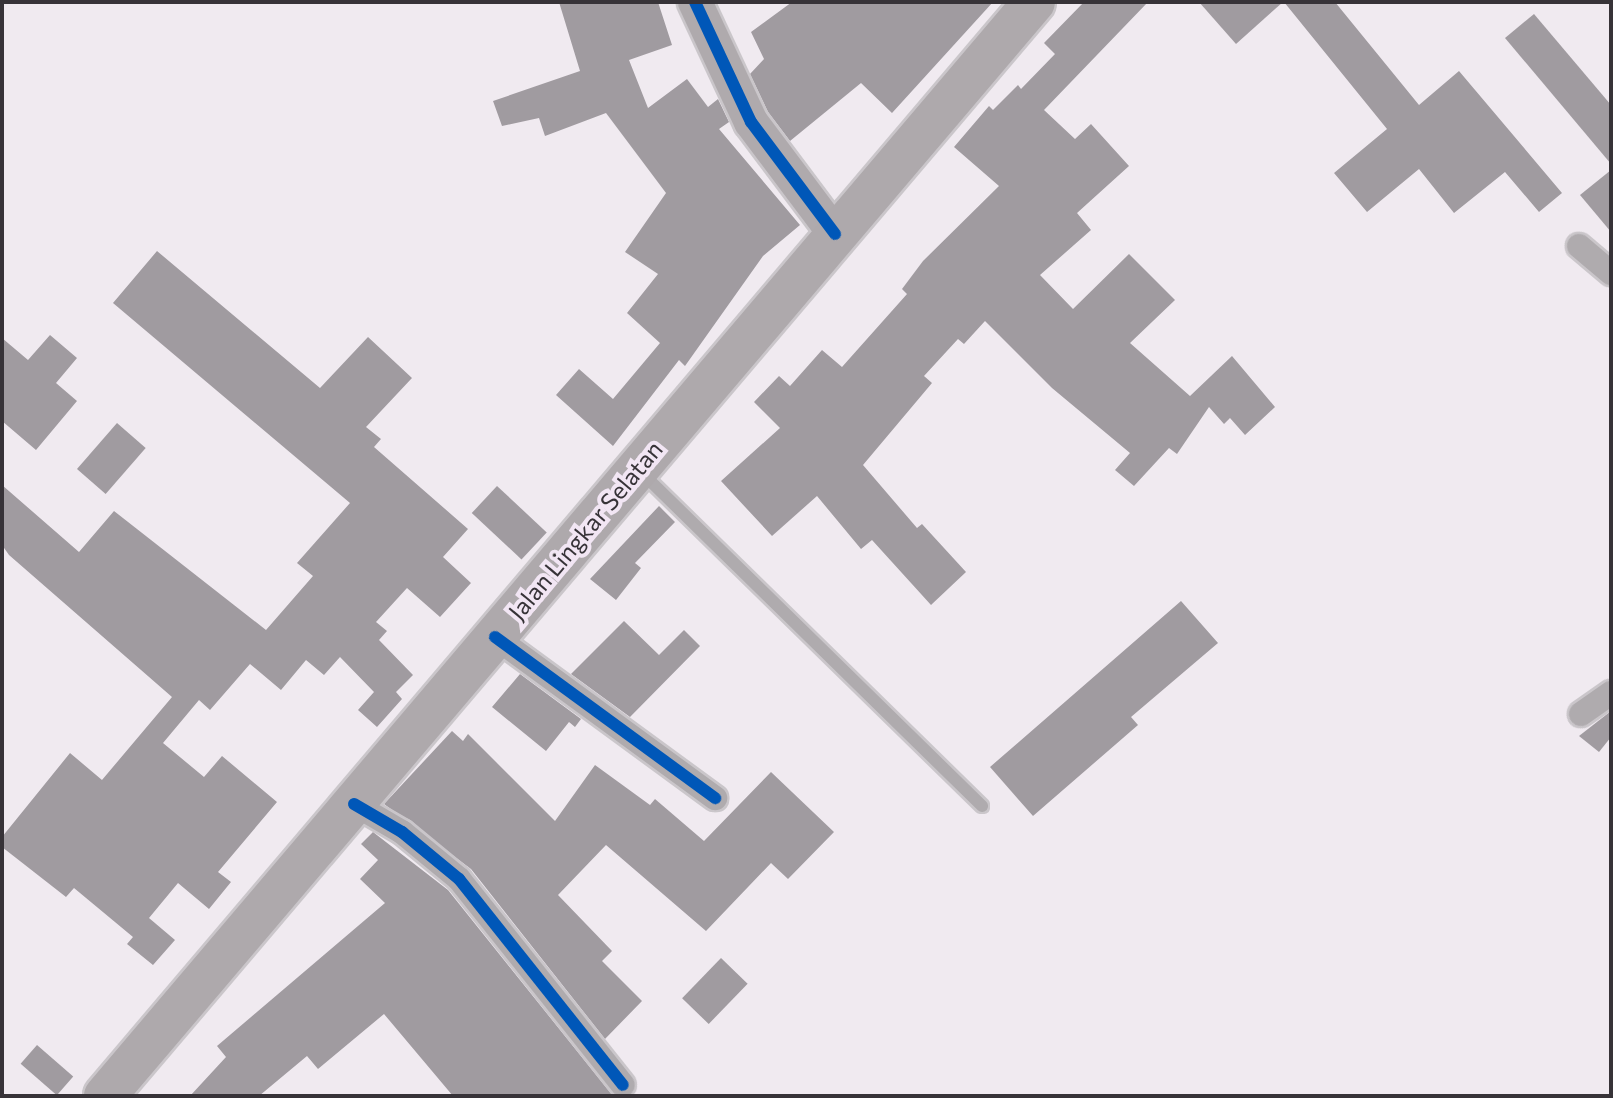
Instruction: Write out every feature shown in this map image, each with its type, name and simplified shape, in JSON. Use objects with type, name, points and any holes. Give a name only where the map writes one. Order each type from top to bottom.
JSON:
[{"type":"highway","name":"Jalan Lingkar Selatan","points":[[105,1096],[1034,2]]},
{"type":"street","points":[[695,2],[751,122],[835,234]]},
{"type":"street","points":[[1579,246],[1611,273]]},
{"type":"street","points":[[495,637],[715,798]]},
{"type":"street","points":[[1581,714],[1611,693]]},
{"type":"street","points":[[354,804],[402,832],[459,879],[623,1085]]},
{"type":"lane","points":[[637,468],[982,806]]},
{"type":"building","points":[[559,2],[658,2],[672,45],[629,60],[648,108],[687,79],[708,107],[718,99],[729,122],[719,129],[800,225],[763,256],[685,366],[679,360],[613,446],[556,395],[579,369],[613,399],[660,343],[627,313],[658,274],[625,252],[666,193],[606,113],[545,136],[539,118],[502,126],[493,101],[580,71]]},
{"type":"building","points":[[792,2],[993,2],[892,113],[861,83],[790,141],[768,112],[750,74],[764,59],[751,32]]},
{"type":"building","points":[[1084,2],[1148,2],[1044,110],[1075,139],[1091,124],[1129,166],[1077,213],[1091,230],[1040,275],[1073,309],[1129,254],[1175,300],[1130,343],[1190,396],[1232,356],[1275,407],[1245,435],[1230,418],[1224,424],[1209,407],[1177,454],[1169,448],[1134,486],[1115,470],[1130,453],[1052,388],[985,321],[964,344],[958,339],[924,376],[932,383],[863,465],[917,528],[922,524],[966,572],[931,605],[872,540],[861,549],[817,496],[772,536],[721,481],[780,428],[754,402],[779,376],[790,386],[822,350],[842,367],[907,294],[902,289],[923,261],[999,186],[954,147],[989,106],[993,110],[1018,85],[1021,89],[1055,54],[1044,43]]},
{"type":"building","points":[[1199,2],[1283,2],[1236,44]]},
{"type":"building","points":[[1284,2],[1335,2],[1419,105],[1459,71],[1562,193],[1539,212],[1505,172],[1454,213],[1419,169],[1367,212],[1334,173],[1387,129]]},
{"type":"building","points":[[1534,14],[1611,105],[1611,164],[1505,38]]},
{"type":"building","points":[[1611,170],[1611,232],[1580,195]]},
{"type":"building","points":[[157,251],[320,388],[368,337],[412,378],[366,427],[381,439],[374,447],[468,529],[443,557],[471,583],[440,617],[407,588],[376,622],[387,631],[379,640],[413,675],[396,692],[402,699],[377,727],[358,710],[374,692],[340,657],[324,675],[306,660],[281,690],[250,664],[210,710],[199,700],[163,743],[204,777],[222,756],[277,802],[218,872],[231,882],[209,909],[178,883],[149,918],[175,940],[153,965],[127,944],[133,937],[74,888],[66,897],[2,847],[2,837],[70,753],[102,780],[172,697],[9,555],[2,545],[2,485],[79,552],[114,511],[266,630],[313,576],[297,563],[350,503],[113,303]]},
{"type":"building","points":[[50,335],[77,358],[56,383],[77,401],[36,450],[2,421],[2,338],[28,360]]},
{"type":"building","points":[[117,423],[146,448],[106,494],[77,469]]},
{"type":"building","points":[[497,486],[547,532],[521,559],[472,513]]},
{"type":"building","points":[[659,506],[675,522],[635,563],[641,568],[616,600],[590,579]]},
{"type":"building","points":[[1181,601],[1218,643],[1131,717],[1138,725],[1033,816],[990,767]]},
{"type":"building","points":[[624,621],[659,655],[684,630],[700,646],[630,717],[571,674]]},
{"type":"building","points":[[520,674],[581,719],[575,727],[569,722],[546,751],[492,707]]},
{"type":"building","points":[[1611,711],[1611,737],[1599,752],[1579,736]]},
{"type":"building","points":[[452,731],[463,741],[468,734],[555,821],[595,765],[650,805],[655,799],[704,841],[771,772],[834,832],[788,879],[771,863],[706,931],[606,845],[558,895],[612,951],[602,961],[642,1001],[605,1039],[471,869],[384,804]]},
{"type":"building","points":[[373,832],[448,890],[613,1096],[453,1096],[384,1014],[318,1069],[307,1056],[259,1096],[190,1096],[226,1057],[217,1046],[385,903],[360,879],[378,860],[361,844]]},
{"type":"building","points":[[721,958],[748,984],[709,1024],[682,998]]},
{"type":"building","points":[[37,1045],[73,1076],[57,1095],[21,1064]]},
{"type":"cycle path","points":[[695,2],[751,122],[835,234]]},
{"type":"cycle path","points":[[495,637],[715,798]]},
{"type":"cycle path","points":[[354,804],[402,832],[459,879],[623,1085]]}]
